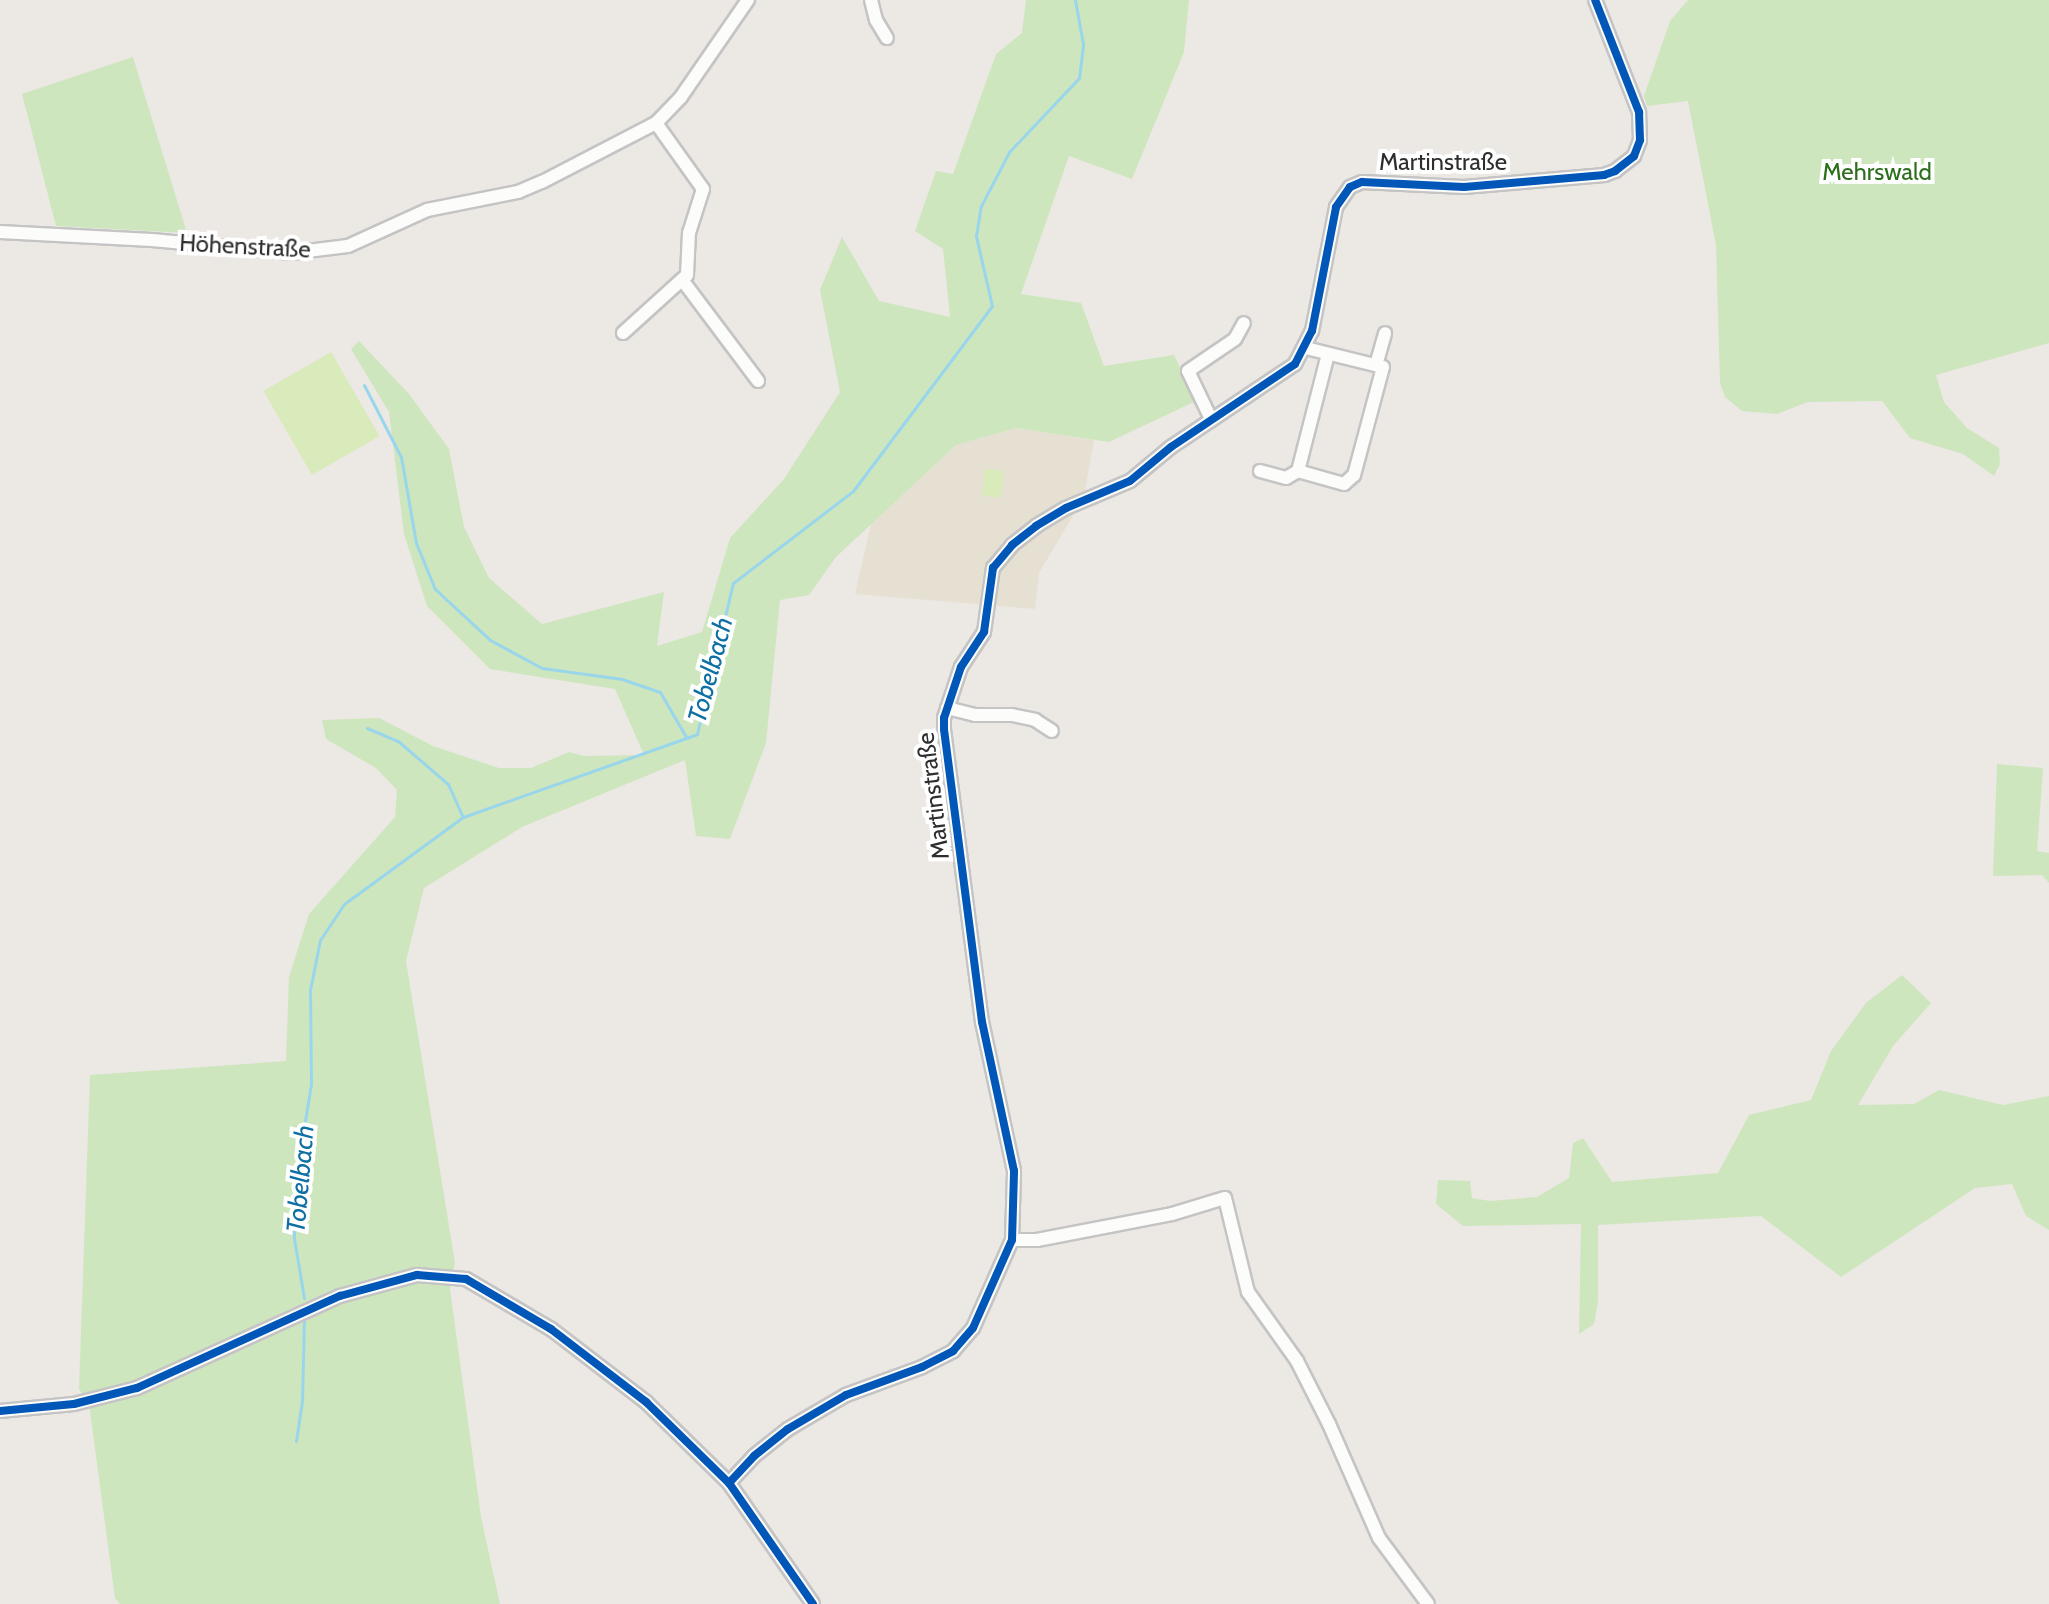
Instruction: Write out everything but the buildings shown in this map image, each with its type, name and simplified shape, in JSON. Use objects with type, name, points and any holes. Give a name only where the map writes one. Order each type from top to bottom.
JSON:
[{"type":"street","name":"Höhenstraße","points":[[0,232],[152,240],[291,253],[348,246],[427,210],[518,192],[578,165],[656,123],[681,97],[748,0]]},
{"type":"street","points":[[871,0],[876,20],[887,38]]},
{"type":"street","name":"Martinstraße","points":[[729,1483],[771,1441],[796,1424],[846,1395],[922,1367],[953,1351],[973,1328],[1012,1240],[1014,1171],[974,975],[944,729],[947,708],[963,662],[984,632],[989,576],[997,561],[1036,526],[1066,508],[1130,481],[1211,419],[1282,375],[1306,348],[1336,207],[1350,187],[1362,182],[1464,187],[1604,175],[1615,171],[1634,156],[1640,140],[1639,112],[1595,0]]},
{"type":"street","points":[[623,333],[662,295],[683,281],[689,265],[689,233],[703,189],[656,123]]},
{"type":"street","points":[[683,281],[758,381]]},
{"type":"street","points":[[1211,419],[1188,371],[1235,339],[1244,323]]},
{"type":"street","points":[[1376,365],[1385,333]]},
{"type":"street","points":[[1298,471],[1344,484],[1350,482],[1383,367],[1306,348]]},
{"type":"street","points":[[1260,471],[1286,478],[1298,471],[1328,354]]},
{"type":"street","points":[[947,708],[975,715],[1012,715],[1035,720],[1052,731]]},
{"type":"street","points":[[1012,1240],[1037,1240],[1157,1217],[1225,1198],[1248,1292],[1297,1361],[1329,1424],[1379,1538],[1428,1604]]},
{"type":"street","points":[[0,1411],[74,1404],[137,1388],[340,1296],[417,1275],[466,1279],[511,1303],[616,1376],[729,1483],[813,1604]]},
{"type":"shaded area","points":[[1016,428],[1094,440],[1084,497],[1039,573],[1035,609],[855,594],[871,524],[956,445]]},
{"type":"green space","points":[[1026,0],[1189,0],[1184,52],[1132,179],[1069,156],[1021,294],[1081,303],[1104,366],[1174,355],[1196,401],[1109,442],[1016,428],[956,445],[836,557],[809,595],[780,600],[766,743],[730,839],[696,836],[685,760],[522,827],[424,888],[406,961],[455,1263],[450,1289],[481,1517],[500,1604],[120,1604],[115,1598],[89,1404],[79,1389],[90,1075],[286,1061],[289,977],[309,914],[395,817],[397,790],[376,768],[326,739],[322,720],[379,718],[433,746],[499,768],[531,768],[569,752],[584,756],[644,755],[615,689],[490,669],[427,606],[404,534],[389,412],[351,349],[359,341],[409,394],[449,449],[464,527],[489,578],[542,624],[664,592],[657,646],[702,632],[730,538],[784,479],[840,392],[820,290],[842,237],[879,301],[950,317],[943,249],[915,231],[936,171],[953,174],[996,54],[1022,33]]},
{"type":"green space","name":"Mehrswald","points":[[1688,0],[2049,0],[2049,343],[1936,375],[1944,402],[1967,428],[1999,448],[2000,464],[1994,476],[1963,454],[1910,438],[1882,401],[1808,402],[1777,414],[1742,411],[1725,397],[1720,383],[1716,245],[1688,101],[1647,106],[1644,96],[1670,21]]},
{"type":"green space","points":[[133,57],[187,233],[56,226],[22,94]]},
{"type":"green space","points":[[331,352],[380,436],[312,475],[263,391]]},
{"type":"green space","points":[[985,469],[1004,471],[1001,498],[982,496]]},
{"type":"green space","points":[[1997,764],[2043,768],[2037,851],[2049,853],[2049,883],[2042,875],[1993,876]]},
{"type":"green space","points":[[1902,975],[1931,1003],[1893,1046],[1858,1105],[1914,1104],[1939,1090],[2003,1105],[2049,1096],[2049,1230],[2026,1216],[2012,1184],[1975,1188],[1841,1277],[1761,1216],[1598,1225],[1598,1302],[1594,1324],[1579,1334],[1581,1224],[1463,1226],[1436,1204],[1438,1180],[1470,1181],[1472,1198],[1490,1201],[1537,1197],[1569,1178],[1573,1143],[1583,1138],[1612,1182],[1718,1173],[1749,1115],[1811,1100],[1831,1051],[1866,1003]]},
{"type":"waterway","name":"Tobelbach","points":[[304,1298],[294,1239],[294,1189],[311,1084],[310,990],[320,940],[344,904],[463,817],[697,734],[733,583],[853,491],[992,306],[976,236],[981,206],[1009,152],[1079,78],[1083,44],[1075,0]]},
{"type":"waterway","points":[[364,385],[401,457],[416,543],[435,589],[490,640],[542,668],[622,679],[660,692],[686,737]]},
{"type":"waterway","points":[[367,728],[398,741],[448,784],[463,817]]},
{"type":"waterway","name":"Tobelbach","points":[[296,1441],[302,1401],[304,1317]]},
{"type":"cycle path","points":[[729,1483],[754,1456],[788,1429],[846,1395],[922,1367],[953,1351],[973,1328],[1012,1240],[1014,1171],[982,1022],[944,729],[944,718],[961,667],[984,632],[993,568],[1012,545],[1036,526],[1066,508],[1130,481],[1171,447],[1295,364],[1312,331],[1336,207],[1350,187],[1362,182],[1464,187],[1604,175],[1615,171],[1634,156],[1640,140],[1639,112],[1595,0]]},
{"type":"cycle path","points":[[0,1411],[74,1404],[137,1388],[340,1296],[417,1275],[466,1279],[551,1329],[646,1402],[729,1483],[813,1604]]}]
